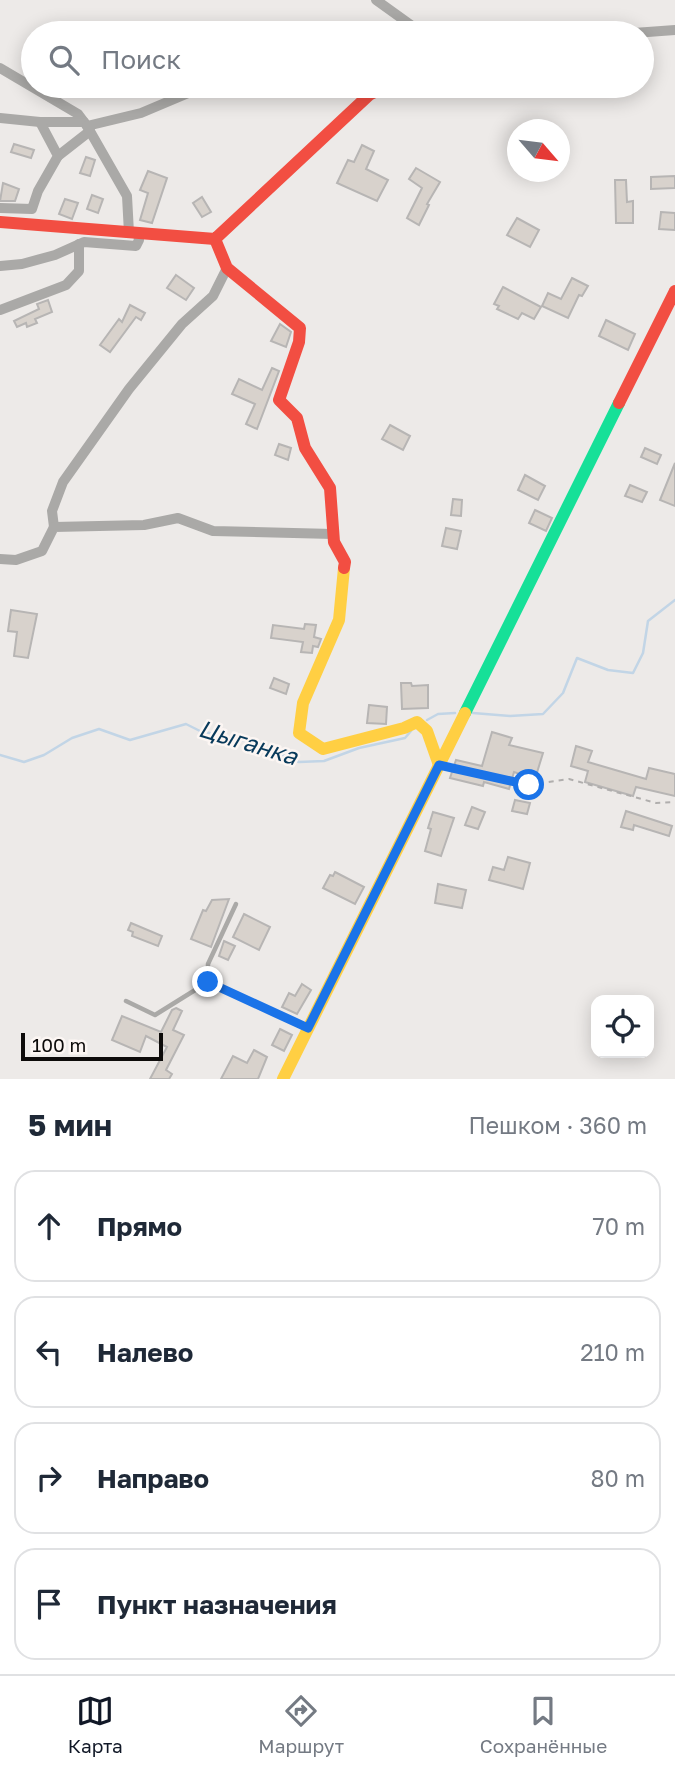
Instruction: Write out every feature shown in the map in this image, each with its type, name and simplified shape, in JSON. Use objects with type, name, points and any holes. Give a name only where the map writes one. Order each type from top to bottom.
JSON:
[{"type":"street","points":[[376,0],[405,21]]},
{"type":"street","points":[[654,32],[675,30]]},
{"type":"street","points":[[0,68],[21,80]]},
{"type":"street","points":[[0,266],[22,264],[55,255],[84,242],[135,246],[139,240],[134,233],[127,196],[87,127],[78,114],[51,98]]},
{"type":"street","points":[[0,118],[87,127],[141,113],[177,98]]},
{"type":"street","points":[[0,222],[215,239],[366,98]]},
{"type":"street","points":[[40,122],[58,156]]},
{"type":"street","points":[[0,208],[32,209],[38,191],[58,156],[87,127]]},
{"type":"street","points":[[215,239],[227,268],[300,328],[299,342],[279,400],[297,418],[306,448],[330,488],[334,542],[345,562],[339,620],[303,703],[299,733],[323,749],[404,728],[417,722],[426,732],[439,765]]},
{"type":"street","points":[[0,310],[66,285],[79,271],[79,244]]},
{"type":"street","points":[[0,559],[16,560],[42,551],[54,527],[52,511],[63,482],[129,389],[182,324],[213,296],[227,268]]},
{"type":"street","points":[[283,1079],[675,291]]},
{"type":"street","points":[[54,527],[144,525],[178,518],[214,531],[333,534]]},
{"type":"lane","points":[[208,982],[208,964],[236,904]]},
{"type":"lane","points":[[208,982],[308,1028]]},
{"type":"lane","points":[[126,1001],[155,1015],[208,982]]},
{"type":"path","points":[[439,765],[529,785],[569,779],[656,803],[675,802]]},
{"type":"building","points":[[14,144],[34,150],[31,158],[11,152]]},
{"type":"building","points":[[362,145],[374,151],[366,169],[388,180],[377,201],[337,183],[348,160],[354,162]]},
{"type":"building","points":[[86,157],[95,160],[90,176],[80,173]]},
{"type":"building","points":[[416,168],[440,182],[419,225],[407,218],[422,188],[409,179]]},
{"type":"building","points":[[148,171],[167,178],[152,223],[140,220],[148,193],[140,190]]},
{"type":"building","points":[[675,176],[675,188],[651,189],[651,177]]},
{"type":"building","points":[[615,180],[626,180],[627,202],[633,201],[633,223],[616,223]]},
{"type":"building","points":[[3,183],[19,189],[15,201],[0,201]]},
{"type":"building","points":[[92,195],[103,199],[98,213],[87,209]]},
{"type":"building","points":[[202,197],[211,212],[202,217],[193,203]]},
{"type":"building","points":[[65,199],[78,203],[72,219],[59,214]]},
{"type":"building","points":[[661,212],[675,213],[675,230],[659,229]]},
{"type":"building","points":[[517,218],[539,230],[530,247],[507,235]]},
{"type":"building","points":[[176,275],[194,288],[186,300],[167,288]]},
{"type":"building","points":[[572,278],[588,286],[582,296],[579,295],[568,318],[542,306],[548,293],[561,299]]},
{"type":"building","points":[[503,287],[541,307],[534,319],[522,313],[518,319],[497,309],[499,306],[494,304]]},
{"type":"building","points":[[48,300],[52,312],[35,319],[37,323],[27,327],[26,323],[17,327],[14,321],[39,309],[37,304]]},
{"type":"building","points":[[130,305],[145,313],[141,320],[136,317],[110,352],[100,345],[119,319],[122,322]]},
{"type":"building","points":[[606,320],[635,334],[628,350],[599,336]]},
{"type":"building","points":[[280,324],[291,332],[286,347],[271,341]]},
{"type":"building","points":[[272,368],[279,371],[257,429],[246,424],[255,404],[232,394],[239,379],[262,390]]},
{"type":"building","points":[[390,425],[410,436],[403,450],[382,439]]},
{"type":"building","points":[[279,444],[291,448],[288,460],[275,455]]},
{"type":"building","points":[[645,448],[661,455],[657,464],[641,457]]},
{"type":"building","points":[[675,463],[675,506],[660,500]]},
{"type":"building","points":[[525,475],[545,486],[538,500],[518,490]]},
{"type":"building","points":[[630,485],[647,492],[642,502],[625,496]]},
{"type":"building","points":[[453,499],[462,500],[461,516],[451,515]]},
{"type":"building","points":[[535,510],[552,518],[546,531],[529,523]]},
{"type":"building","points":[[446,528],[461,531],[457,549],[442,546]]},
{"type":"building","points":[[11,610],[37,614],[28,658],[14,656],[17,632],[8,631]]},
{"type":"building","points":[[305,624],[316,625],[314,637],[321,639],[318,647],[313,646],[312,653],[301,652],[303,642],[271,638],[273,625],[304,629]]},
{"type":"building","points":[[274,678],[289,684],[286,694],[270,688]]},
{"type":"building","points":[[401,683],[411,683],[412,686],[428,685],[428,708],[402,709]]},
{"type":"building","points":[[369,705],[387,707],[386,724],[367,723]]},
{"type":"building","points":[[492,732],[512,738],[509,745],[543,753],[535,779],[514,772],[509,789],[484,782],[483,786],[450,778],[456,760],[482,766]]},
{"type":"building","points":[[576,746],[592,751],[588,762],[646,779],[649,768],[675,774],[675,796],[636,787],[633,796],[585,782],[588,771],[571,766]]},
{"type":"building","points":[[515,800],[530,803],[527,814],[512,811]]},
{"type":"building","points":[[472,807],[485,812],[478,829],[465,825]]},
{"type":"building","points":[[626,811],[672,826],[669,836],[634,825],[633,830],[621,827]]},
{"type":"building","points":[[433,812],[454,818],[441,856],[425,851]]},
{"type":"building","points":[[508,857],[530,863],[523,889],[489,880],[493,867],[504,870]]},
{"type":"building","points":[[335,872],[364,887],[355,904],[323,888],[330,875],[333,876]]},
{"type":"building","points":[[438,884],[466,890],[462,908],[435,903]]},
{"type":"building","points":[[229,899],[211,947],[191,939],[203,910],[206,911],[212,900]]},
{"type":"building","points":[[244,914],[270,927],[259,950],[233,937]]},
{"type":"building","points":[[131,923],[162,936],[158,946],[132,936],[133,932],[128,930]]},
{"type":"building","points":[[224,941],[235,946],[228,960],[219,956]]},
{"type":"building","points":[[302,984],[311,990],[297,1014],[282,1007],[289,993],[295,996]]},
{"type":"building","points":[[176,1008],[182,1011],[173,1030],[184,1035],[166,1070],[172,1074],[169,1079],[150,1079],[167,1047],[146,1036],[140,1052],[112,1040],[122,1016],[161,1032],[172,1010]]},
{"type":"building","points":[[280,1029],[292,1035],[284,1051],[272,1045]]},
{"type":"building","points":[[254,1050],[267,1057],[258,1079],[221,1079],[233,1056],[247,1063]]},
{"type":"waterway","name":"Цыганка","points":[[473,713],[510,716],[543,714],[563,693],[577,658],[608,670],[633,673],[643,653],[648,621],[675,600]]},
{"type":"waterway","name":"Цыганка","points":[[427,720],[438,714],[455,713]]},
{"type":"waterway","name":"Цыганка","points":[[0,755],[24,762],[44,755],[72,738],[99,729],[130,740],[186,724],[200,731],[252,742],[299,762],[324,761],[359,748],[405,738],[411,731]]},
{"type":"traffic: fast","points":[[465,713],[619,403]]},
{"type":"traffic: slow","points":[[344,568],[339,620],[303,703],[299,733],[323,749],[404,728],[417,722],[427,731],[439,765]]},
{"type":"traffic: slow","points":[[283,1079],[465,713]]},
{"type":"traffic: jam","points":[[0,222],[215,239],[366,98]]},
{"type":"traffic: jam","points":[[215,239],[227,268],[300,328],[299,342],[279,400],[297,418],[305,448],[330,488],[334,542],[345,562],[344,568]]},
{"type":"traffic: jam","points":[[619,403],[675,291]]},
{"type":"route","points":[[208,982],[308,1028],[439,765],[529,785]]}]
